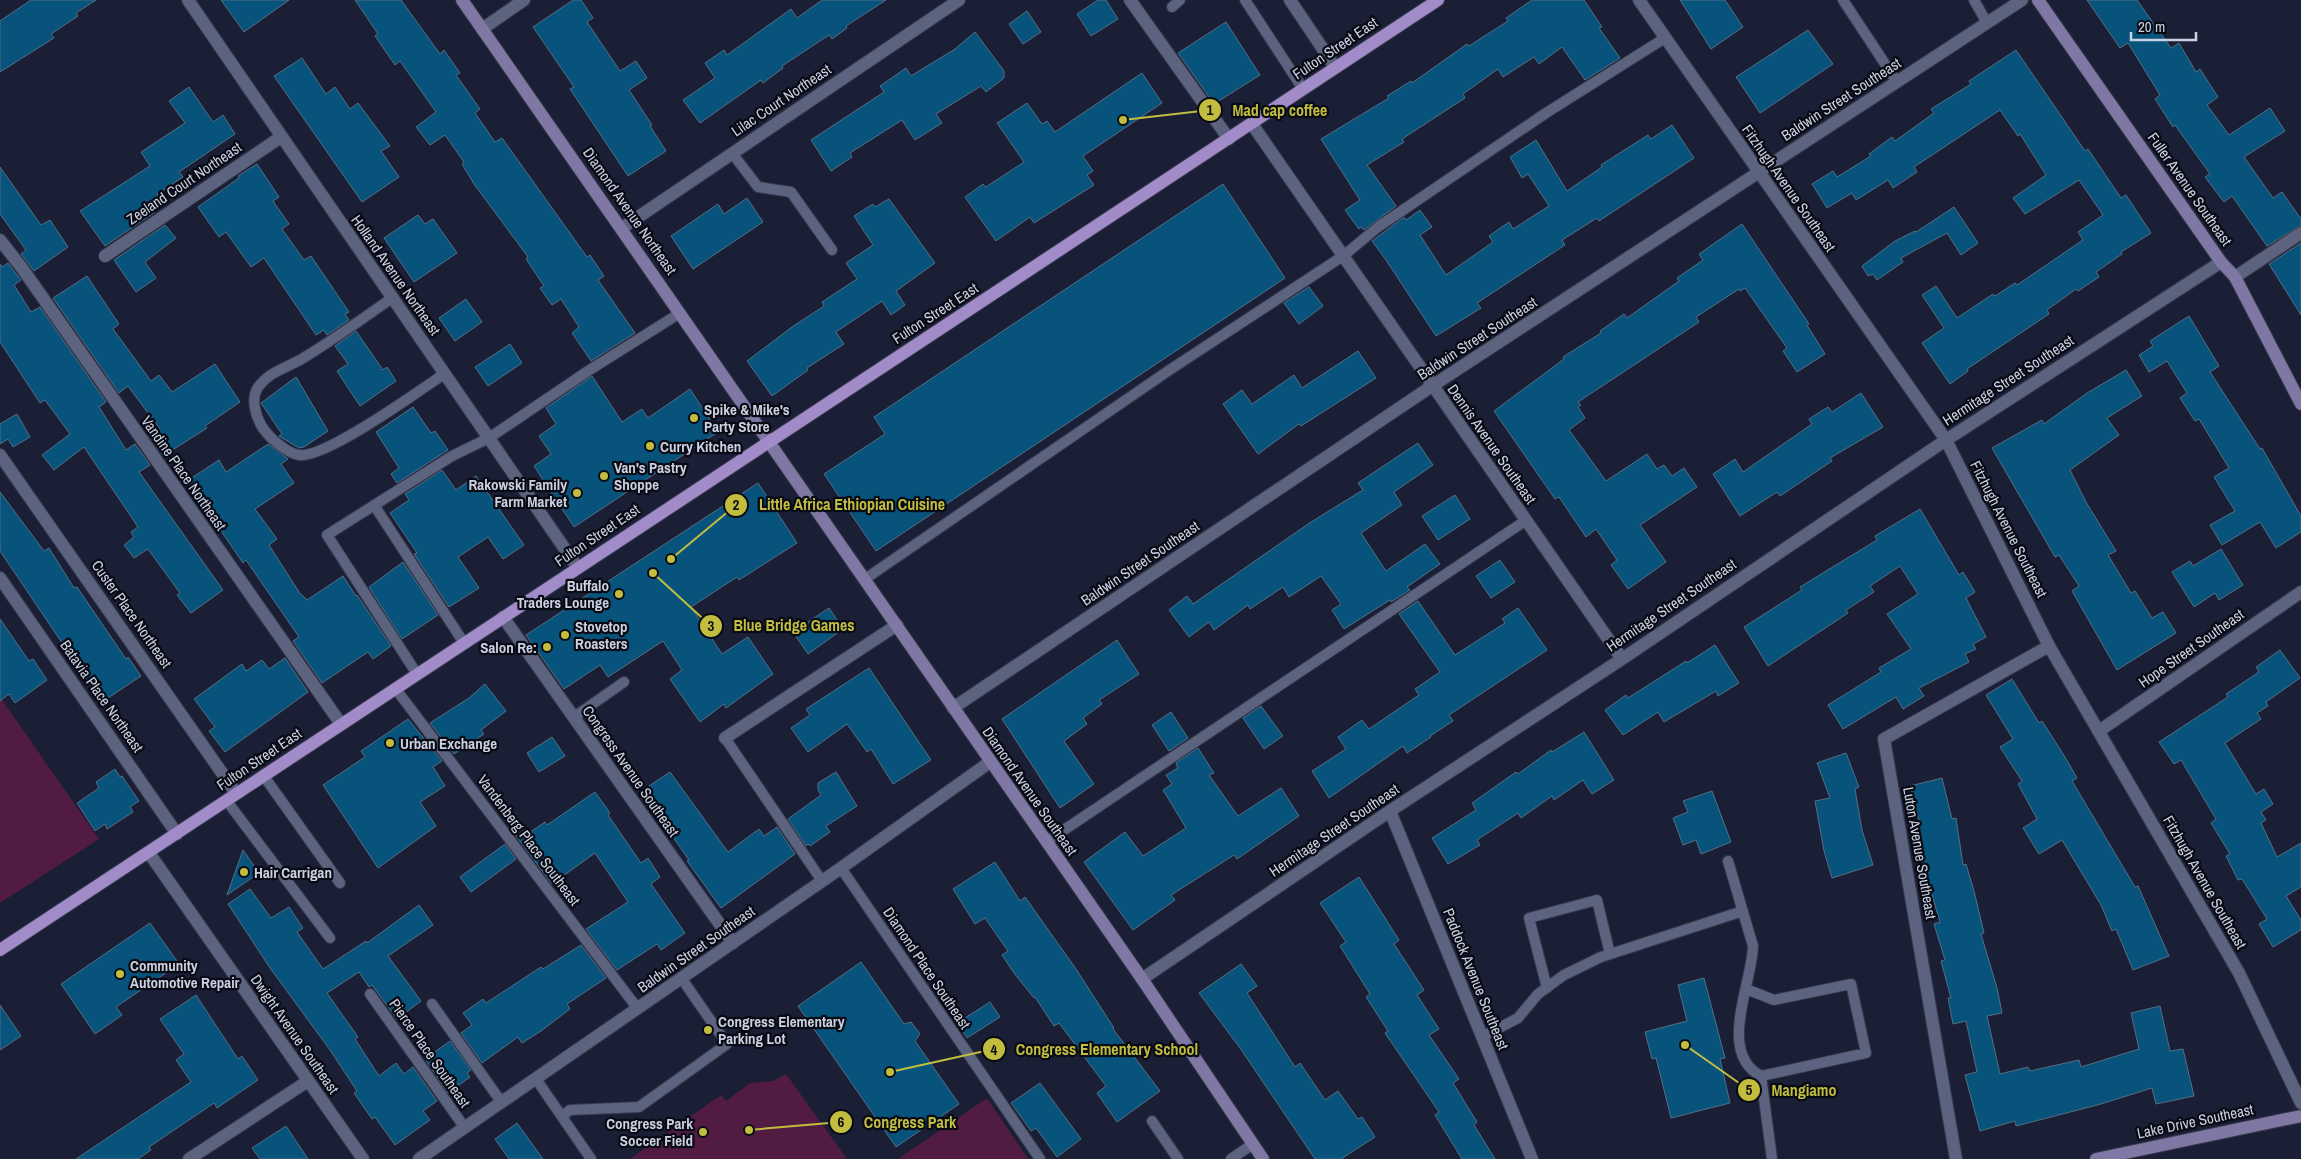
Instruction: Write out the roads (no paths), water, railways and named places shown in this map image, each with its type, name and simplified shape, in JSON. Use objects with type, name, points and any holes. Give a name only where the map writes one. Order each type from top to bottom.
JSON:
[{"type":"main road","name":"Fulton Street East","points":[[0,950],[1438,0]]},
{"type":"street","name":"Holland Avenue Northeast","points":[[188,0],[578,568]]},
{"type":"street","name":"Diamond Avenue Northeast","points":[[462,0],[622,228],[768,442]]},
{"type":"street","points":[[482,29],[524,0]]},
{"type":"street","name":"Lilac Court Northeast","points":[[622,228],[959,0]]},
{"type":"street","points":[[1130,0],[1229,139]]},
{"type":"street","points":[[1290,0],[1335,67]]},
{"type":"street","name":"Fitzhugh Avenue Southeast","points":[[1639,0],[1946,440],[2049,646],[2239,973],[2301,1103]]},
{"type":"street","name":"Baldwin Street Southeast","points":[[952,708],[1432,386],[2022,0]]},
{"type":"street","name":"Fuller Avenue Southeast","points":[[2038,0],[2221,262],[2235,277],[2301,404]]},
{"type":"street","name":"Dennis Avenue Southeast","points":[[1252,124],[1525,521],[1622,658]]},
{"type":"street","name":"Zeeland Court Northeast","points":[[104,256],[281,137]]},
{"type":"street","points":[[2235,277],[2301,233]]},
{"type":"street","name":"Vandine Place Northeast","points":[[0,240],[341,724]]},
{"type":"street","name":"Hermitage Street Southeast","points":[[1142,979],[1946,440],[2221,262]]},
{"type":"street","name":"Diamond Avenue Southeast","points":[[768,442],[1142,979],[1263,1159]]},
{"type":"street","name":"Custer Place Northeast","points":[[0,455],[231,797]]},
{"type":"street","name":"Batavia Place Northeast","points":[[0,578],[177,834]]},
{"type":"street","name":"Hope Street Southeast","points":[[2099,731],[2301,592]]},
{"type":"street","name":"Congress Avenue Southeast","points":[[503,617],[733,943]]},
{"type":"street","points":[[725,738],[897,625]]},
{"type":"street","name":"Luton Avenue Southeast","points":[[1956,1159],[1884,739],[2049,646]]},
{"type":"street","name":"Baldwin Street Southeast","points":[[419,1159],[682,979],[990,762]]},
{"type":"street","name":"Paddock Avenue Southeast","points":[[1390,811],[1532,1159]]},
{"type":"street","name":"Dwight Avenue Southeast","points":[[149,852],[363,1159]]},
{"type":"street","points":[[190,1159],[308,1081]]},
{"type":"street","name":"Lake Drive Southeast","points":[[2096,1159],[2135,1155],[2301,1116]]},
{"type":"lane","points":[[1245,0],[1303,89]]},
{"type":"lane","points":[[1843,0],[1897,82]]},
{"type":"lane","points":[[1974,0],[1987,23]]},
{"type":"lane","points":[[865,579],[1168,371],[1343,256],[1378,227],[1546,113],[1665,38]]},
{"type":"lane","points":[[732,153],[758,186],[791,192],[832,250]]},
{"type":"lane","points":[[392,298],[299,360],[274,372],[256,390],[254,413],[263,428],[285,449],[299,455],[316,453],[371,424],[444,374]]},
{"type":"lane","points":[[417,674],[327,535],[452,456],[489,438],[588,371],[680,313]]},
{"type":"lane","points":[[374,505],[464,643]]},
{"type":"lane","points":[[1046,842],[1525,521]]},
{"type":"lane","points":[[574,717],[624,682]]},
{"type":"lane","name":"Vandenberg Place Southeast","points":[[395,688],[638,1009]]},
{"type":"lane","points":[[725,738],[822,881]]},
{"type":"lane","points":[[263,775],[340,883]]},
{"type":"lane","points":[[231,797],[330,938]]},
{"type":"lane","points":[[1728,861],[1753,946],[1753,957],[1746,989],[1740,1021],[1741,1055],[1748,1068],[1762,1076],[1866,1053],[1851,984],[1774,1000],[1746,989]]},
{"type":"lane","name":"Diamond Place Southeast","points":[[841,868],[1040,1159]]},
{"type":"lane","points":[[1547,988],[1529,918],[1597,900],[1610,954]]},
{"type":"lane","points":[[1482,1037],[1518,1018],[1538,994],[1564,975],[1610,954],[1743,911]]},
{"type":"lane","points":[[562,1116],[570,1110],[639,1107],[727,1044],[682,979]]},
{"type":"lane","name":"Pierce Place Southeast","points":[[370,994],[465,1128]]},
{"type":"lane","points":[[432,1004],[502,1103]]},
{"type":"lane","points":[[1762,1076],[1772,1159]]},
{"type":"lane","points":[[536,1079],[591,1159]]},
{"type":"lane","points":[[1152,1121],[1178,1159]]},
{"type":"lane","points":[[1230,1159],[1253,1144]]},
{"type":"place","name":"Mad cap coffee","points":[[1123,120]]},
{"type":"place","name":"Spike & Mike's Party Store","points":[[694,418]]},
{"type":"place","name":"Curry Kitchen","points":[[650,446]]},
{"type":"place","name":"Van's Pastry Shoppe","points":[[604,476]]},
{"type":"place","name":"Rakowski Family Farm Market","points":[[577,493]]},
{"type":"place","name":"Little Africa Ethiopian Cuisine","points":[[671,559]]},
{"type":"place","name":"Blue Bridge Games","points":[[653,573]]},
{"type":"place","name":"Buffalo Traders Lounge","points":[[619,594]]},
{"type":"place","name":"Stovetop Roasters","points":[[565,635]]},
{"type":"place","name":"Salon Re:","points":[[547,647]]},
{"type":"place","name":"Urban Exchange","points":[[390,743]]},
{"type":"place","name":"Hair Carrigan","points":[[244,872]]},
{"type":"place","name":"Community Automotive Repair","points":[[120,974]]},
{"type":"place","name":"Congress Elementary Parking Lot","points":[[708,1030]]},
{"type":"place","name":"Mangiamo","points":[[1685,1045]]},
{"type":"place","name":"Congress Elementary School","points":[[890,1072]]},
{"type":"place","name":"Congress Park","points":[[749,1130]]},
{"type":"place","name":"Congress Park Soccer Field","points":[[703,1132]]}]
